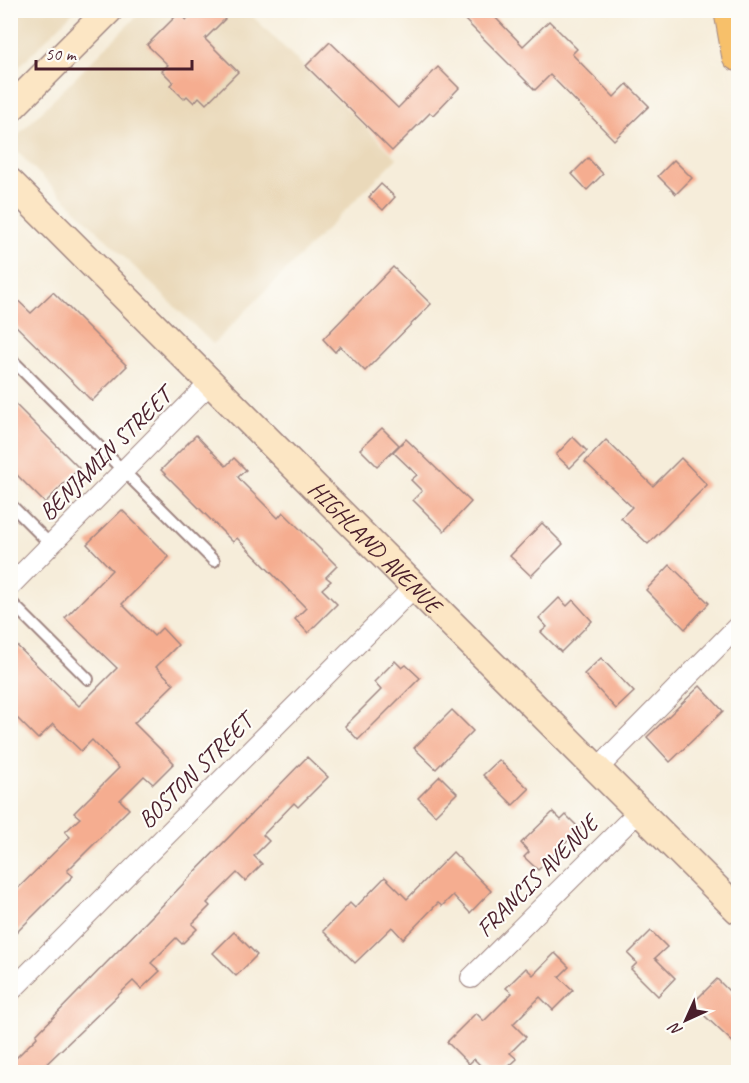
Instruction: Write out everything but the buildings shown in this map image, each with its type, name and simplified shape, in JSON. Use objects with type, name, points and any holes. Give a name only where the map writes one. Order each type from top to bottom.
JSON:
[{"type":"main road","points":[[10,110],[110,10]]},
{"type":"main road","points":[[730,10],[738,55]]},
{"type":"main road","name":"HIGHLAND AVENUE","points":[[10,183],[738,910]]},
{"type":"street","name":"BENJAMIN STREET","points":[[10,586],[210,382]]},
{"type":"street","name":"BOSTON STREET","points":[[10,992],[415,586]]},
{"type":"street","points":[[597,769],[738,626]]},
{"type":"street","name":"FRANCIS AVENUE","points":[[471,978],[639,811]]},
{"type":"lane","points":[[10,358],[214,561]]},
{"type":"lane","points":[[10,504],[51,545]]},
{"type":"lane","points":[[10,601],[88,679]]},
{"type":"shaded area","points":[[246,10],[397,158],[213,344],[10,143],[142,11]]},
{"type":"shaded area","points":[[10,11],[74,11],[11,75]]}]
